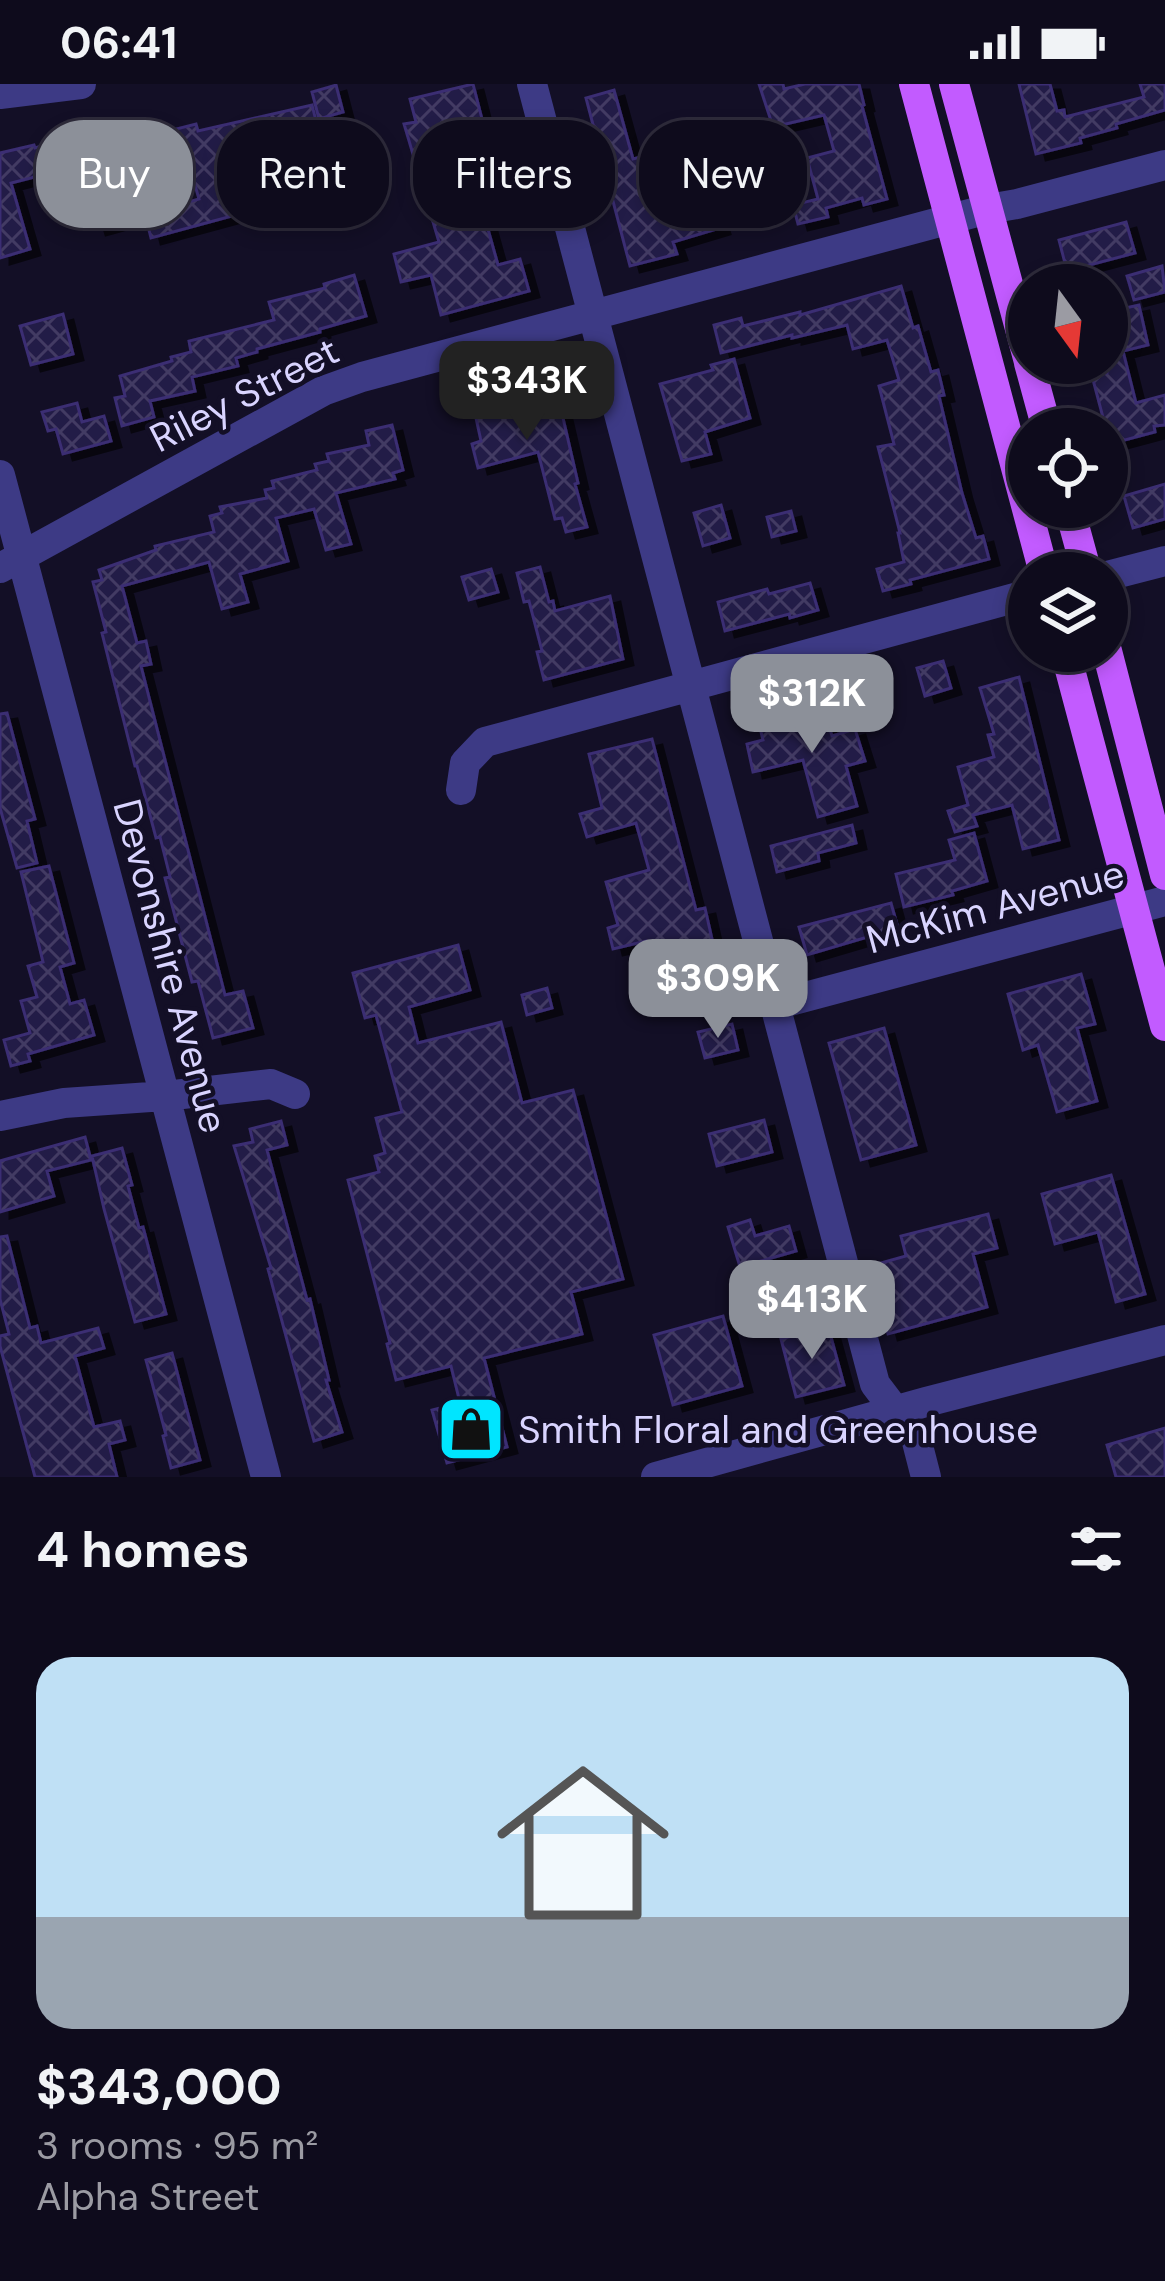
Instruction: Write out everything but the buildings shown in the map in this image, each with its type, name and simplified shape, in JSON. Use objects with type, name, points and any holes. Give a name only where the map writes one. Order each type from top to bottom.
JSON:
[{"type":"main road","points":[[914,84],[1038,552]]},
{"type":"main road","points":[[954,84],[1008,284]]},
{"type":"main road","points":[[1070,672],[1165,1026]]},
{"type":"main road","points":[[1112,672],[1165,875]]},
{"type":"street","points":[[0,94],[81,84]]},
{"type":"street","points":[[532,84],[875,1384],[916,1438],[926,1477]]},
{"type":"street","name":"Riley Street","points":[[11,562],[323,391],[362,377],[1165,165]]},
{"type":"street","name":"Devonshire Avenue","points":[[0,475],[11,562],[165,1096],[266,1477]]},
{"type":"street","points":[[1128,571],[1165,561]]},
{"type":"street","points":[[461,790],[465,763],[485,742],[1008,600]]},
{"type":"street","name":"McKim Avenue","points":[[775,1005],[1165,901]]},
{"type":"street","points":[[0,1116],[64,1103],[272,1084],[295,1094]]},
{"type":"street","points":[[656,1477],[1165,1340]]},
{"type":"place","name":"Smith Floral and Greenhouse","points":[[471,1429]]}]
